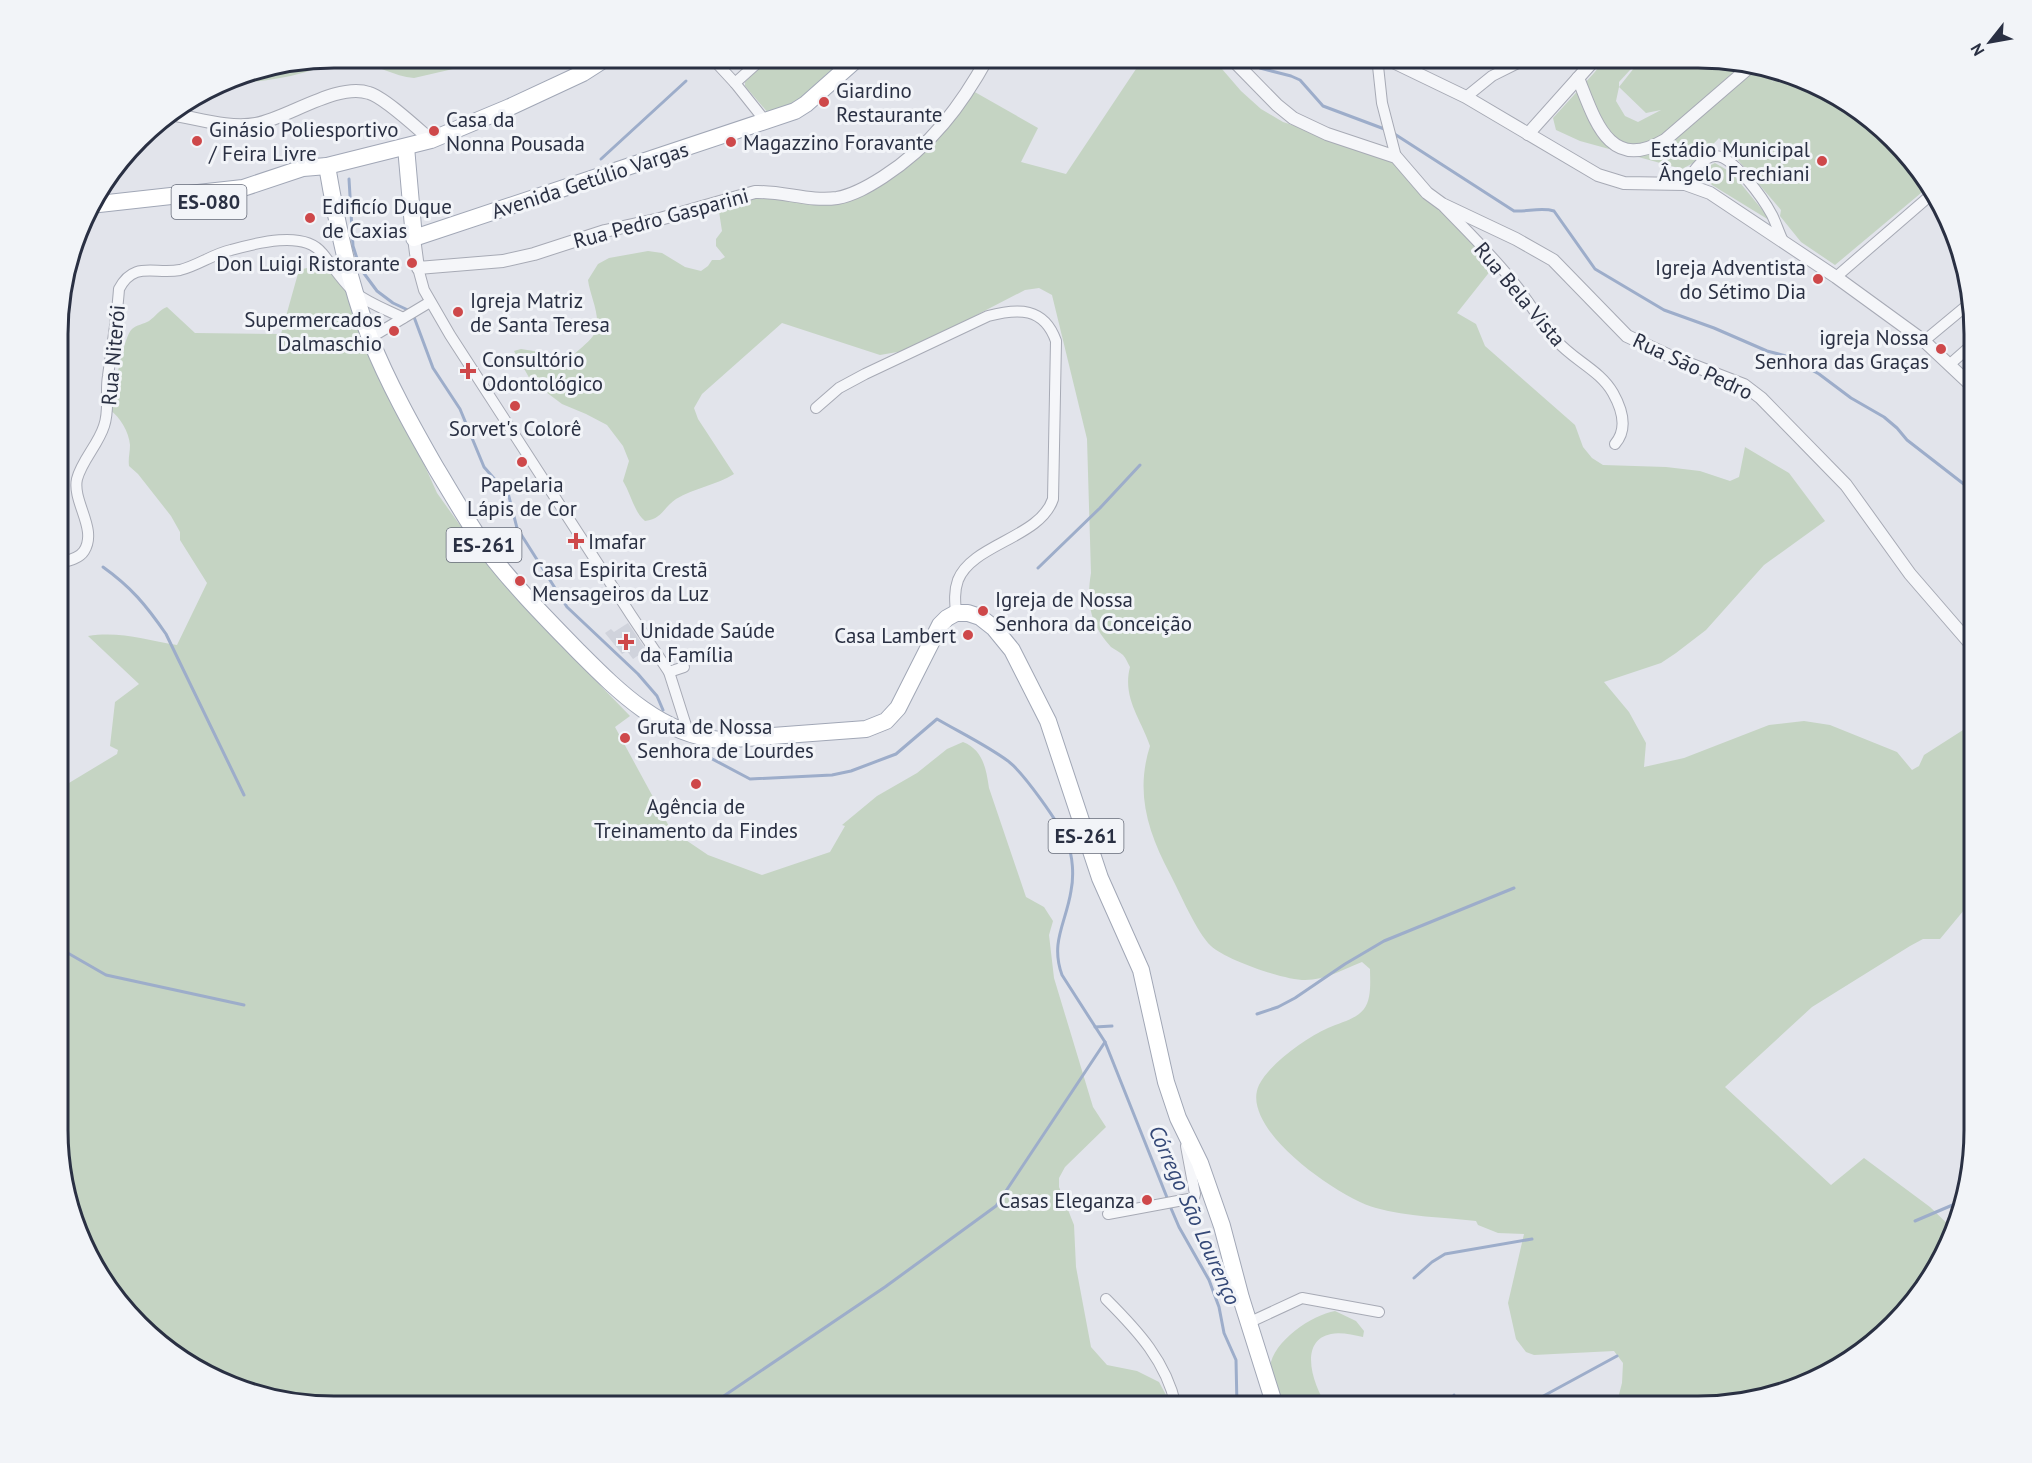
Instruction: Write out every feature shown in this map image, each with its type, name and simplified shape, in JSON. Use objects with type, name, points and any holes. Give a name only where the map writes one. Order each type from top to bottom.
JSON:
[{"type":"main road","points":[[327,166],[431,140],[510,107],[591,68]]},
{"type":"main road","name":"Avenida Getúlio Vargas","points":[[414,238],[795,111],[847,68]]},
{"type":"main road","points":[[406,147],[414,238]]},
{"type":"main road","name":"ES-080","points":[[101,204],[234,189],[303,168],[327,166]]},
{"type":"main road","name":"ES-080","points":[[96,214],[244,198],[306,177],[327,166]]},
{"type":"main road","name":"ES-261","points":[[327,166],[344,250],[370,338],[424,447],[489,552],[534,605],[613,686],[636,705],[660,721],[690,735],[720,740],[866,729],[886,721],[898,708],[940,625],[956,613],[968,613],[980,617],[1012,650],[1048,721],[1100,878],[1140,970],[1162,1069],[1178,1118],[1200,1163],[1222,1226],[1248,1323],[1272,1396]]},
{"type":"street","points":[[721,68],[766,122]]},
{"type":"street","points":[[735,83],[752,68]]},
{"type":"street","name":"Rua Pedro Gasparini","points":[[418,268],[503,261],[534,254],[605,231],[660,219],[755,192],[771,191],[822,199],[858,192],[903,164],[928,143],[950,117],[982,68]]},
{"type":"street","points":[[1241,68],[1293,118],[1328,134],[1396,158]]},
{"type":"street","points":[[1378,68],[1382,103],[1396,158]]},
{"type":"street","points":[[1406,68],[1466,97],[1584,167],[1610,179],[1624,183],[1685,184],[1710,193],[1836,276],[1924,341],[1964,379]]},
{"type":"street","points":[[1466,97],[1492,76],[1508,68]]},
{"type":"street","points":[[1528,134],[1587,68]]},
{"type":"street","points":[[1578,78],[1598,126],[1606,138],[1614,146],[1632,151],[1649,149],[1665,140],[1744,72]]},
{"type":"street","points":[[180,116],[230,124],[256,124],[328,97],[358,91],[374,95],[431,140]]},
{"type":"street","points":[[1685,184],[1700,164],[1708,158],[1715,156],[1723,158],[1733,165],[1762,198],[1773,216],[1783,241]]},
{"type":"street","name":"Rua São Pedro","points":[[1396,158],[1427,193],[1442,204],[1516,239],[1553,260],[1627,336],[1683,362],[1734,381],[1754,392],[1846,485],[1910,574],[1964,636]]},
{"type":"street","points":[[1836,276],[1928,198]]},
{"type":"street","name":"Rua Bela Vista","points":[[1442,204],[1506,272],[1558,343],[1600,377],[1611,390],[1620,406],[1623,418],[1620,438],[1615,444]]},
{"type":"street","points":[[414,238],[418,268],[430,302],[489,398],[669,672],[690,735]]},
{"type":"street","name":"Rua Niterói","points":[[68,559],[79,555],[86,545],[87,536],[77,478],[98,442],[107,417],[107,377],[116,332],[119,289],[127,277],[143,270],[179,270],[230,250],[288,239],[312,243],[356,294]]},
{"type":"street","points":[[356,294],[409,315]]},
{"type":"street","points":[[370,338],[430,302]]},
{"type":"street","points":[[1924,341],[1963,308]]},
{"type":"street","points":[[816,408],[838,388],[988,316],[1001,312],[1024,311],[1046,322],[1056,341],[1051,506],[1038,520],[982,555],[958,578],[955,592],[956,613]]},
{"type":"street","points":[[1949,365],[1964,352]]},
{"type":"street","points":[[669,672],[684,667]]},
{"type":"street","points":[[1108,1214],[1194,1198],[1178,1118]]},
{"type":"street","points":[[1248,1323],[1302,1298],[1379,1312]]},
{"type":"street","points":[[1106,1299],[1140,1334],[1156,1358],[1174,1396]]},
{"type":"shaded area","name":"Unidade Saúde da Família","points":[[628,623],[646,650],[633,659],[627,651],[622,654],[605,633],[611,629],[614,632]]},
{"type":"green space","points":[[321,68],[292,75],[247,82],[281,73]]},
{"type":"green space","points":[[379,68],[457,68],[414,78]]},
{"type":"green space","points":[[760,68],[836,68],[795,106],[769,114],[745,86],[745,82]]},
{"type":"green space","points":[[1137,68],[1221,68],[1241,91],[1261,109],[1283,122],[1399,160],[1495,265],[1457,313],[1476,324],[1485,346],[1575,425],[1583,447],[1592,458],[1603,465],[1666,467],[1700,471],[1730,481],[1739,477],[1745,447],[1789,473],[1825,521],[1764,565],[1706,630],[1676,653],[1661,663],[1604,682],[1629,712],[1646,743],[1644,767],[1684,758],[1769,725],[1804,721],[1830,725],[1897,752],[1912,770],[1919,766],[1924,755],[1964,729],[1964,910],[1940,939],[1923,939],[1812,1007],[1725,1087],[1831,1185],[1864,1158],[1930,1207],[1947,1223],[1929,1263],[1910,1292],[1887,1318],[1861,1341],[1832,1360],[1801,1375],[1751,1390],[1699,1396],[1619,1396],[1623,1363],[1614,1351],[1534,1355],[1526,1352],[1516,1339],[1508,1303],[1524,1234],[1498,1233],[1478,1225],[1476,1221],[1400,1213],[1360,1202],[1318,1177],[1296,1160],[1278,1141],[1264,1122],[1257,1103],[1259,1085],[1271,1068],[1299,1045],[1319,1032],[1352,1018],[1364,1009],[1370,989],[1370,969],[1362,962],[1327,976],[1305,980],[1270,973],[1229,957],[1211,946],[1200,932],[1162,858],[1146,812],[1144,780],[1150,746],[1130,698],[1128,678],[1130,667],[1123,655],[1111,647],[1098,630],[1091,613],[1087,439],[1052,295],[1039,288],[1025,290],[909,350],[880,355],[782,323],[702,394],[694,408],[698,419],[734,474],[683,495],[672,502],[659,516],[645,521],[635,508],[623,481],[629,461],[623,446],[607,425],[562,404],[546,392],[535,388],[514,351],[521,349],[571,357],[588,342],[596,330],[597,316],[588,280],[598,264],[609,258],[648,251],[662,253],[685,267],[701,271],[712,260],[725,257],[716,246],[716,239],[722,231],[718,205],[748,196],[813,202],[880,183],[918,159],[973,91],[1038,128],[1021,162],[1066,174]]},
{"type":"green space","points":[[1598,68],[1632,68],[1619,82],[1619,87],[1634,68],[1716,68],[1751,73],[1774,79],[1771,83],[1775,79],[1801,88],[1832,103],[1861,122],[1899,158],[1923,191],[1835,265],[1801,242],[1780,216],[1781,210],[1719,138],[1697,161],[1682,169],[1580,141],[1556,130],[1553,118]],"holes":[[[1619,87],[1646,113],[1661,110],[1638,122],[1625,116],[1616,101]]]},
{"type":"green space","points":[[1715,163],[1732,173],[1769,220],[1706,179],[1706,170]]},
{"type":"green space","points":[[326,263],[346,291],[437,493],[462,528],[564,648],[630,716],[615,727],[671,830],[708,855],[762,875],[830,852],[845,826],[842,825],[877,796],[917,773],[947,749],[963,742],[970,745],[979,755],[985,767],[989,788],[1026,897],[1044,907],[1053,921],[1049,935],[1054,978],[1093,1107],[1106,1127],[1065,1167],[1059,1178],[1059,1187],[1074,1225],[1076,1267],[1091,1347],[1107,1365],[1137,1371],[1159,1382],[1167,1396],[316,1395],[264,1386],[231,1375],[200,1360],[158,1330],[122,1292],[103,1263],[88,1232],[73,1182],[68,1147],[68,784],[117,754],[118,750],[110,746],[115,702],[139,684],[88,636],[122,635],[177,645],[207,583],[180,540],[180,532],[171,516],[129,466],[128,435],[110,410],[125,343],[136,326],[149,321],[167,307],[195,333],[281,334],[299,270]]},
{"type":"green space","points":[[1335,1311],[1356,1321],[1364,1331],[1363,1337],[1331,1334],[1321,1338],[1314,1346],[1311,1366],[1321,1396],[1280,1396],[1270,1371],[1273,1357],[1278,1348],[1295,1331],[1326,1313]]},
{"type":"waterway","points":[[1260,68],[1300,80],[1323,106],[1387,130]]},
{"type":"waterway","name":"Córrego São Lourenço","points":[[601,159],[686,81]]},
{"type":"waterway","points":[[1393,133],[1514,211],[1544,209],[1554,211],[1595,269],[1664,310],[1767,351],[1786,356],[1819,374],[1851,398],[1884,417],[1907,440],[1964,484]]},
{"type":"waterway","name":"Córrego São Lourenço","points":[[349,179],[353,246],[360,268],[377,291],[393,303],[410,311]]},
{"type":"waterway","name":"Córrego São Lourenço","points":[[414,317],[433,368],[460,409],[484,467],[498,483],[507,489],[517,528],[567,607],[638,674],[657,696],[663,710]]},
{"type":"waterway","points":[[1038,568],[1100,508],[1140,465]]},
{"type":"waterway","points":[[103,567],[138,597],[166,634],[244,795]]},
{"type":"waterway","name":"Córrego São Lourenço","points":[[701,753],[750,779],[832,775],[851,771],[896,754],[937,719],[991,750],[1015,767],[1057,823],[1071,853],[1072,885],[1058,942],[1062,975],[1105,1042],[1168,1200]]},
{"type":"waterway","points":[[1257,1014],[1295,998],[1384,941],[1514,888]]},
{"type":"waterway","points":[[68,953],[106,975],[244,1005]]},
{"type":"waterway","points":[[1095,1027],[1112,1026]]},
{"type":"waterway","points":[[724,1396],[885,1287],[996,1206],[1105,1042]]},
{"type":"waterway","points":[[1915,1221],[1953,1205]]},
{"type":"waterway","name":"Córrego São Lourenço","points":[[1170,1206],[1179,1227],[1209,1280],[1219,1307],[1224,1333],[1236,1360],[1237,1396]]},
{"type":"waterway","points":[[1414,1278],[1445,1254],[1532,1239]]},
{"type":"waterway","points":[[1543,1396],[1617,1356]]},
{"type":"place","name":"Giardino Restaurante","points":[[824,102]]},
{"type":"place","name":"Casa da Nonna Pousada","points":[[434,131]]},
{"type":"place","name":"Ginásio Poliesportivo / Feira Livre","points":[[197,141]]},
{"type":"place","name":"Magazzino Foravante","points":[[731,142]]},
{"type":"place","name":"Estádio Municipal Ângelo Frechiani","points":[[1822,161]]},
{"type":"place","name":"Edificío Duque de Caxias","points":[[310,218]]},
{"type":"place","name":"Don Luigi Ristorante","points":[[412,263]]},
{"type":"place","name":"Igreja Adventista do Sétimo Dia","points":[[1818,279]]},
{"type":"place","name":"Igreja Matriz de Santa Teresa","points":[[458,312]]},
{"type":"place","name":"Supermercados Dalmaschio","points":[[394,331]]},
{"type":"place","name":"igreja Nossa Senhora das Graças","points":[[1941,349]]},
{"type":"place","name":"Consultório Odontológico","points":[[468,371]]},
{"type":"place","name":"Sorvet's Colorê","points":[[515,406]]},
{"type":"place","name":"Papelaria Lápis de Cor","points":[[522,462]]},
{"type":"place","name":"Imafar","points":[[576,541]]},
{"type":"place","name":"Casa Espirita Crestã Mensageiros da Luz","points":[[520,581]]},
{"type":"place","name":"Igreja de Nossa Senhora da Conceição","points":[[983,611]]},
{"type":"place","name":"Casa Lambert","points":[[968,635]]},
{"type":"place","name":"Unidade Saúde da Família","points":[[626,642]]},
{"type":"place","name":"Gruta de Nossa Senhora de Lourdes","points":[[625,738]]},
{"type":"place","name":"Agência de Treinamento da Findes","points":[[696,784]]},
{"type":"place","name":"Casas Eleganza","points":[[1147,1200]]}]
